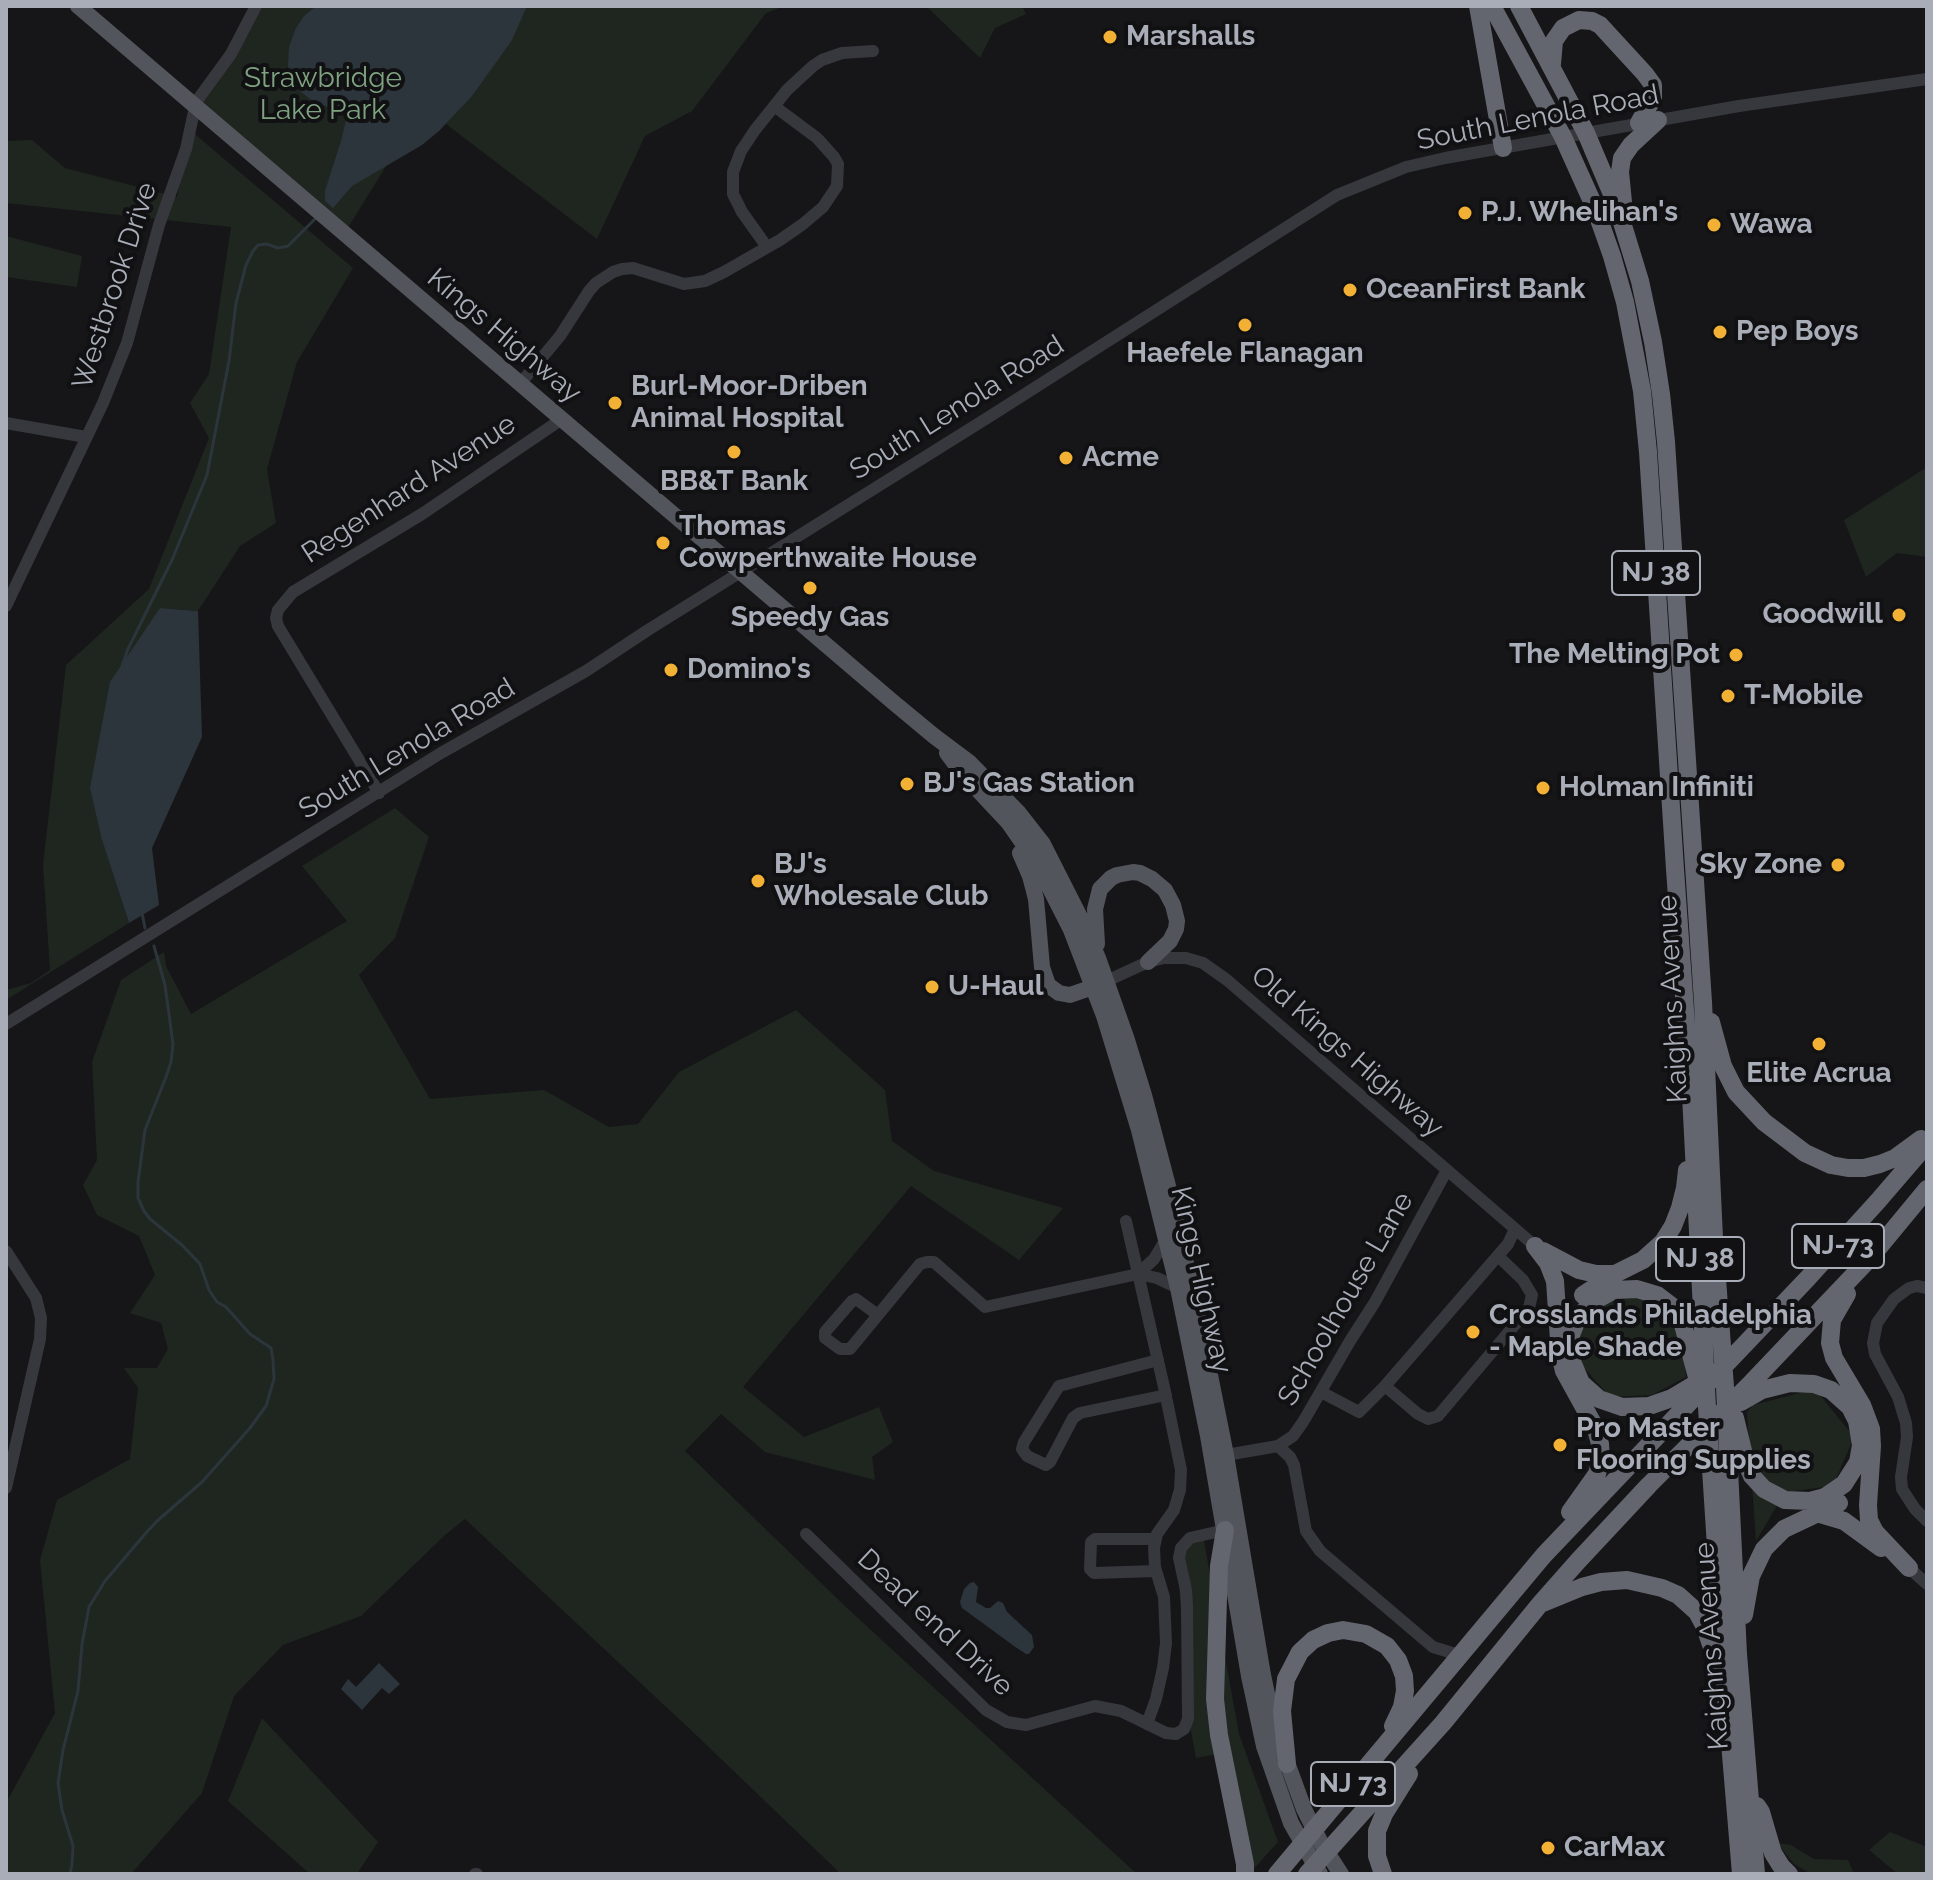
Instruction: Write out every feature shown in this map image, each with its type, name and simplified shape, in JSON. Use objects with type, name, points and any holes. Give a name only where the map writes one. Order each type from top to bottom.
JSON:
[{"type":"highway","points":[[1478,6],[1503,148]]},
{"type":"highway","name":"NJ 38","points":[[1492,6],[1563,137]]},
{"type":"highway","name":"NJ 38","points":[[1519,6],[1586,133]]},
{"type":"highway","points":[[1552,67],[1554,41],[1563,28],[1579,20],[1592,21],[1600,25],[1653,85],[1648,122],[1621,162],[1620,178],[1629,240]]},
{"type":"highway","name":"Kaighns Avenue","points":[[1586,133],[1629,240],[1640,281],[1653,342],[1666,442],[1703,1002],[1720,1381],[1756,1874]]},
{"type":"highway","name":"Kaighns Avenue","points":[[1563,137],[1586,186],[1612,256],[1630,325],[1643,400],[1714,1410],[1724,1671],[1741,1874]]},
{"type":"highway","points":[[1703,1002],[1723,1066],[1736,1092],[1764,1122],[1805,1153],[1831,1165],[1864,1168],[1895,1158],[1927,1135]]},
{"type":"highway","points":[[1559,1339],[1576,1302],[1590,1289],[1650,1255],[1673,1226],[1685,1188],[1692,1111]]},
{"type":"highway","name":"NJ-73","points":[[1720,1381],[1745,1344],[1927,1144]]},
{"type":"highway","name":"NJ-73","points":[[1752,1389],[1870,1258],[1927,1189]]},
{"type":"highway","points":[[1535,1246],[1579,1270],[1615,1274]]},
{"type":"highway","points":[[1535,1246],[1548,1263],[1555,1281],[1564,1371],[1596,1429],[1601,1459],[1594,1481],[1554,1533],[1544,1555]]},
{"type":"highway","points":[[1870,1258],[1836,1312],[1830,1336],[1834,1358],[1869,1421],[1872,1438],[1869,1520],[1875,1532],[1909,1568]]},
{"type":"highway","points":[[1752,1389],[1714,1410],[1696,1374],[1685,1328],[1678,1313],[1651,1292],[1622,1289],[1598,1297],[1587,1307],[1574,1328],[1570,1351],[1577,1376],[1586,1389],[1599,1399],[1631,1408],[1681,1403],[1699,1381],[1720,1381],[1734,1413],[1748,1468],[1764,1489],[1785,1500],[1801,1502],[1825,1497],[1844,1484],[1858,1462],[1861,1445],[1857,1421],[1844,1400],[1822,1386],[1798,1382],[1752,1389]]},
{"type":"highway","name":"NJ 73","points":[[1277,1874],[1544,1555],[1681,1403]]},
{"type":"highway","name":"NJ 73","points":[[1307,1874],[1443,1723],[1540,1604],[1632,1502],[1686,1448],[1714,1410]]},
{"type":"highway","points":[[1738,1654],[1748,1587],[1759,1557],[1770,1541],[1784,1529],[1839,1503],[1854,1489],[1872,1455]]},
{"type":"highway","points":[[1817,1513],[1850,1525],[1909,1568]]},
{"type":"highway","points":[[1225,1530],[1219,1566],[1215,1699],[1245,1874]]},
{"type":"highway","points":[[1540,1604],[1601,1582],[1627,1580],[1662,1588],[1678,1595],[1697,1612],[1715,1660],[1724,1671]]},
{"type":"highway","points":[[1287,1764],[1282,1711],[1283,1690],[1290,1669],[1300,1652],[1313,1640],[1328,1633],[1351,1631],[1366,1634],[1387,1646],[1398,1660],[1406,1683],[1402,1707],[1368,1767]]},
{"type":"highway","points":[[1383,1874],[1376,1847],[1380,1821],[1443,1723]]},
{"type":"highway","points":[[1750,1793],[1761,1812],[1773,1853],[1789,1874]]},
{"type":"main road","name":"Kings Highway","points":[[78,6],[984,776],[1043,844],[1098,958]]},
{"type":"main road","name":"Kings Highway","points":[[934,736],[962,773],[1010,825],[1038,865],[1100,984],[1136,1067],[1195,1302],[1226,1455],[1274,1727],[1304,1809],[1341,1874]]},
{"type":"main road","points":[[1010,825],[1030,876],[1036,899],[1045,979],[1053,989],[1075,994],[1100,984],[1095,918],[1098,894],[1117,875],[1133,872],[1147,876],[1169,896],[1176,913],[1173,936],[1148,962]]},
{"type":"main road","name":"Kings Highway","points":[[1100,984],[1166,1239],[1195,1366],[1256,1711],[1274,1779],[1291,1823],[1320,1874]]},
{"type":"street","name":"Westbrook Drive","points":[[6,606],[107,394],[127,343],[159,225],[186,149],[196,102],[238,42],[256,6]]},
{"type":"street","points":[[767,247],[736,202],[733,172],[741,151],[803,73],[822,60],[842,53],[873,51]]},
{"type":"street","name":"South Lenola Road","points":[[6,1024],[441,753],[586,671],[1337,195],[1406,167],[1807,95],[1927,79]]},
{"type":"street","points":[[520,384],[560,336],[589,291],[613,272],[633,268],[673,282],[695,284],[715,277],[767,247],[817,213],[829,200],[837,186],[838,164],[811,132],[774,106]]},
{"type":"street","name":"Regenhard Avenue","points":[[379,793],[278,626],[278,610],[293,592],[422,514],[562,419]]},
{"type":"street","points":[[6,423],[86,437]]},
{"type":"street","name":"Old Kings Highway","points":[[1100,984],[1164,958],[1194,960],[1210,968],[1535,1246]]},
{"type":"street","name":"Schoolhouse Lane","points":[[1226,1455],[1278,1446],[1293,1436],[1375,1302],[1447,1170]]},
{"type":"street","points":[[1126,1221],[1181,1470],[1180,1490],[1174,1510],[1155,1539],[1156,1571],[1164,1597],[1166,1643],[1161,1678],[1147,1724]]},
{"type":"street","points":[[1321,1392],[1359,1412],[1498,1256],[1515,1229]]},
{"type":"street","points":[[1138,1274],[1154,1259],[1166,1239]]},
{"type":"street","points":[[6,1251],[36,1298],[41,1318],[40,1339],[12,1439],[6,1488]]},
{"type":"street","points":[[1385,1386],[1418,1414],[1428,1419],[1438,1416],[1529,1308],[1532,1295],[1523,1280],[1498,1256]]},
{"type":"street","points":[[878,1315],[856,1299],[825,1332],[825,1338],[840,1349],[850,1349],[878,1315],[920,1264],[927,1262],[934,1262],[985,1307],[1138,1274],[1157,1278],[1178,1288]]},
{"type":"street","points":[[1927,1288],[1909,1288],[1887,1306],[1877,1323],[1873,1343],[1880,1365],[1898,1397],[1906,1423],[1902,1489],[1927,1521]]},
{"type":"street","points":[[1158,1360],[1059,1386],[1022,1449],[1027,1456],[1046,1465],[1073,1418],[1080,1413],[1166,1395]]},
{"type":"street","name":"Schoolhouse Lane","points":[[1278,1446],[1294,1465],[1306,1531],[1320,1551],[1433,1647],[1459,1655]]},
{"type":"street","name":"Dead end Drive","points":[[806,1534],[986,1710],[1007,1722],[1026,1725],[1095,1706],[1121,1711],[1166,1733],[1176,1734],[1184,1729],[1188,1719],[1187,1605],[1179,1558],[1181,1548],[1190,1538],[1225,1530]]},
{"type":"street","points":[[1155,1539],[1095,1539],[1091,1542],[1090,1569],[1094,1573],[1156,1571]]},
{"type":"street","points":[[1909,1568],[1927,1584]]},
{"type":"street","name":"Schoolhouse Lane","points":[[1433,1647],[1444,1674]]},
{"type":"green space","points":[[257,6],[785,6],[766,13],[692,111],[645,136],[597,239],[446,124],[495,61],[398,147],[344,234],[196,102]]},
{"type":"green space","points":[[926,6],[1022,6],[1026,14],[995,28],[980,58]]},
{"type":"green space","points":[[190,130],[353,268],[297,362],[267,469],[276,523],[240,546],[198,611],[160,608],[102,840],[129,923],[6,1000],[6,990],[31,983],[50,970],[43,865],[66,665],[149,589],[209,438],[190,403],[209,374],[231,227],[6,203],[6,141],[32,140],[65,168],[177,197]]},
{"type":"green space","points":[[6,236],[82,256],[77,287],[6,277]]},
{"type":"green space","points":[[1927,467],[1927,557],[1897,553],[1866,577],[1844,520]]},
{"type":"green space","points":[[395,808],[429,837],[395,938],[359,975],[430,1099],[544,1090],[609,1127],[638,1124],[679,1072],[796,1010],[885,1090],[892,1141],[934,1171],[1063,1208],[1019,1260],[911,1186],[743,1387],[804,1437],[879,1407],[893,1442],[872,1457],[875,1480],[765,1452],[721,1414],[685,1451],[848,1609],[1137,1874],[841,1874],[465,1519],[361,1616],[283,1645],[234,1696],[202,1793],[131,1874],[6,1874],[6,1803],[55,1713],[40,1560],[57,1500],[130,1459],[138,1388],[124,1368],[157,1368],[168,1349],[161,1323],[130,1313],[155,1275],[139,1236],[97,1215],[83,1185],[97,1160],[92,1062],[121,980],[164,952],[166,966],[191,1014],[347,921],[302,866]]},
{"type":"green space","points":[[1618,1293],[1656,1299],[1681,1331],[1686,1377],[1652,1395],[1610,1397],[1577,1360],[1581,1324]]},
{"type":"green space","points":[[1815,1389],[1854,1437],[1833,1486],[1785,1492],[1756,1541],[1747,1412],[1753,1405]]},
{"type":"green space","points":[[1203,1536],[1239,1734],[1278,1842],[1250,1873],[1223,1753],[1196,1758],[1188,1715],[1177,1557],[1192,1538]]},
{"type":"green space","points":[[262,1718],[378,1842],[357,1874],[310,1874],[228,1801]]},
{"type":"green space","points":[[1890,1832],[1927,1847],[1927,1874],[1898,1874],[1869,1850]]},
{"type":"green space","points":[[1777,1843],[1791,1845],[1814,1859],[1848,1860],[1854,1874],[1811,1874],[1794,1864]]},
{"type":"shaded area","name":"Strawbridge Lake Park","points":[[316,6],[527,6],[512,40],[472,96],[439,131],[422,145],[352,186],[333,208],[325,201],[325,191],[347,116],[314,102],[300,91],[290,78],[288,65],[289,47],[296,28]]},
{"type":"shaded area","points":[[160,608],[198,611],[202,737],[152,848],[159,905],[129,923],[102,840],[90,788],[110,682]]},
{"type":"shaded area","points":[[974,1582],[978,1587],[976,1602],[986,1608],[998,1601],[1003,1603],[1007,1612],[1032,1635],[1034,1647],[1029,1654],[962,1608],[960,1602],[964,1589]]},
{"type":"shaded area","points":[[379,1663],[400,1684],[389,1694],[382,1688],[362,1710],[341,1689],[348,1679],[356,1687]]},
{"type":"waterway","points":[[122,666],[172,560],[207,475],[229,361],[236,303],[246,265],[258,245],[288,246],[317,217]]},
{"type":"waterway","points":[[142,913],[145,928]]},
{"type":"waterway","points":[[70,1874],[73,1846],[58,1783],[78,1691],[89,1607],[105,1581],[145,1534],[202,1482],[250,1428],[266,1406],[274,1379],[271,1348],[250,1334],[226,1307],[217,1302],[209,1290],[200,1264],[150,1219],[138,1198],[145,1130],[171,1062],[173,1044],[165,985],[154,946]]},
{"type":"place","name":"Marshalls","points":[[1110,37]]},
{"type":"place","name":"P.J. Whelihan's","points":[[1465,213]]},
{"type":"place","name":"Wawa","points":[[1714,225]]},
{"type":"place","name":"OceanFirst Bank","points":[[1350,290]]},
{"type":"place","name":"Haefele Flanagan","points":[[1245,325]]},
{"type":"place","name":"Pep Boys","points":[[1720,332]]},
{"type":"place","name":"Burl-Moor-Driben Animal Hospital","points":[[615,403]]},
{"type":"place","name":"BB&T Bank","points":[[734,452]]},
{"type":"place","name":"Acme","points":[[1066,458]]},
{"type":"place","name":"Thomas Cowperthwaite House","points":[[663,543]]},
{"type":"place","name":"Speedy Gas","points":[[810,588]]},
{"type":"place","name":"Goodwill","points":[[1899,615]]},
{"type":"place","name":"The Melting Pot","points":[[1736,655]]},
{"type":"place","name":"Domino's","points":[[671,670]]},
{"type":"place","name":"T-Mobile","points":[[1728,696]]},
{"type":"place","name":"BJ's Gas Station","points":[[907,784]]},
{"type":"place","name":"Holman Infiniti","points":[[1543,788]]},
{"type":"place","name":"Sky Zone","points":[[1838,865]]},
{"type":"place","name":"BJ's Wholesale Club","points":[[758,881]]},
{"type":"place","name":"U-Haul","points":[[932,987]]},
{"type":"place","name":"Elite Acrua","points":[[1819,1044]]},
{"type":"place","name":"Crosslands Philadelphia - Maple Shade","points":[[1473,1332]]},
{"type":"place","name":"Pro Master Flooring Supplies","points":[[1560,1445]]},
{"type":"place","name":"CarMax","points":[[1548,1848]]}]
